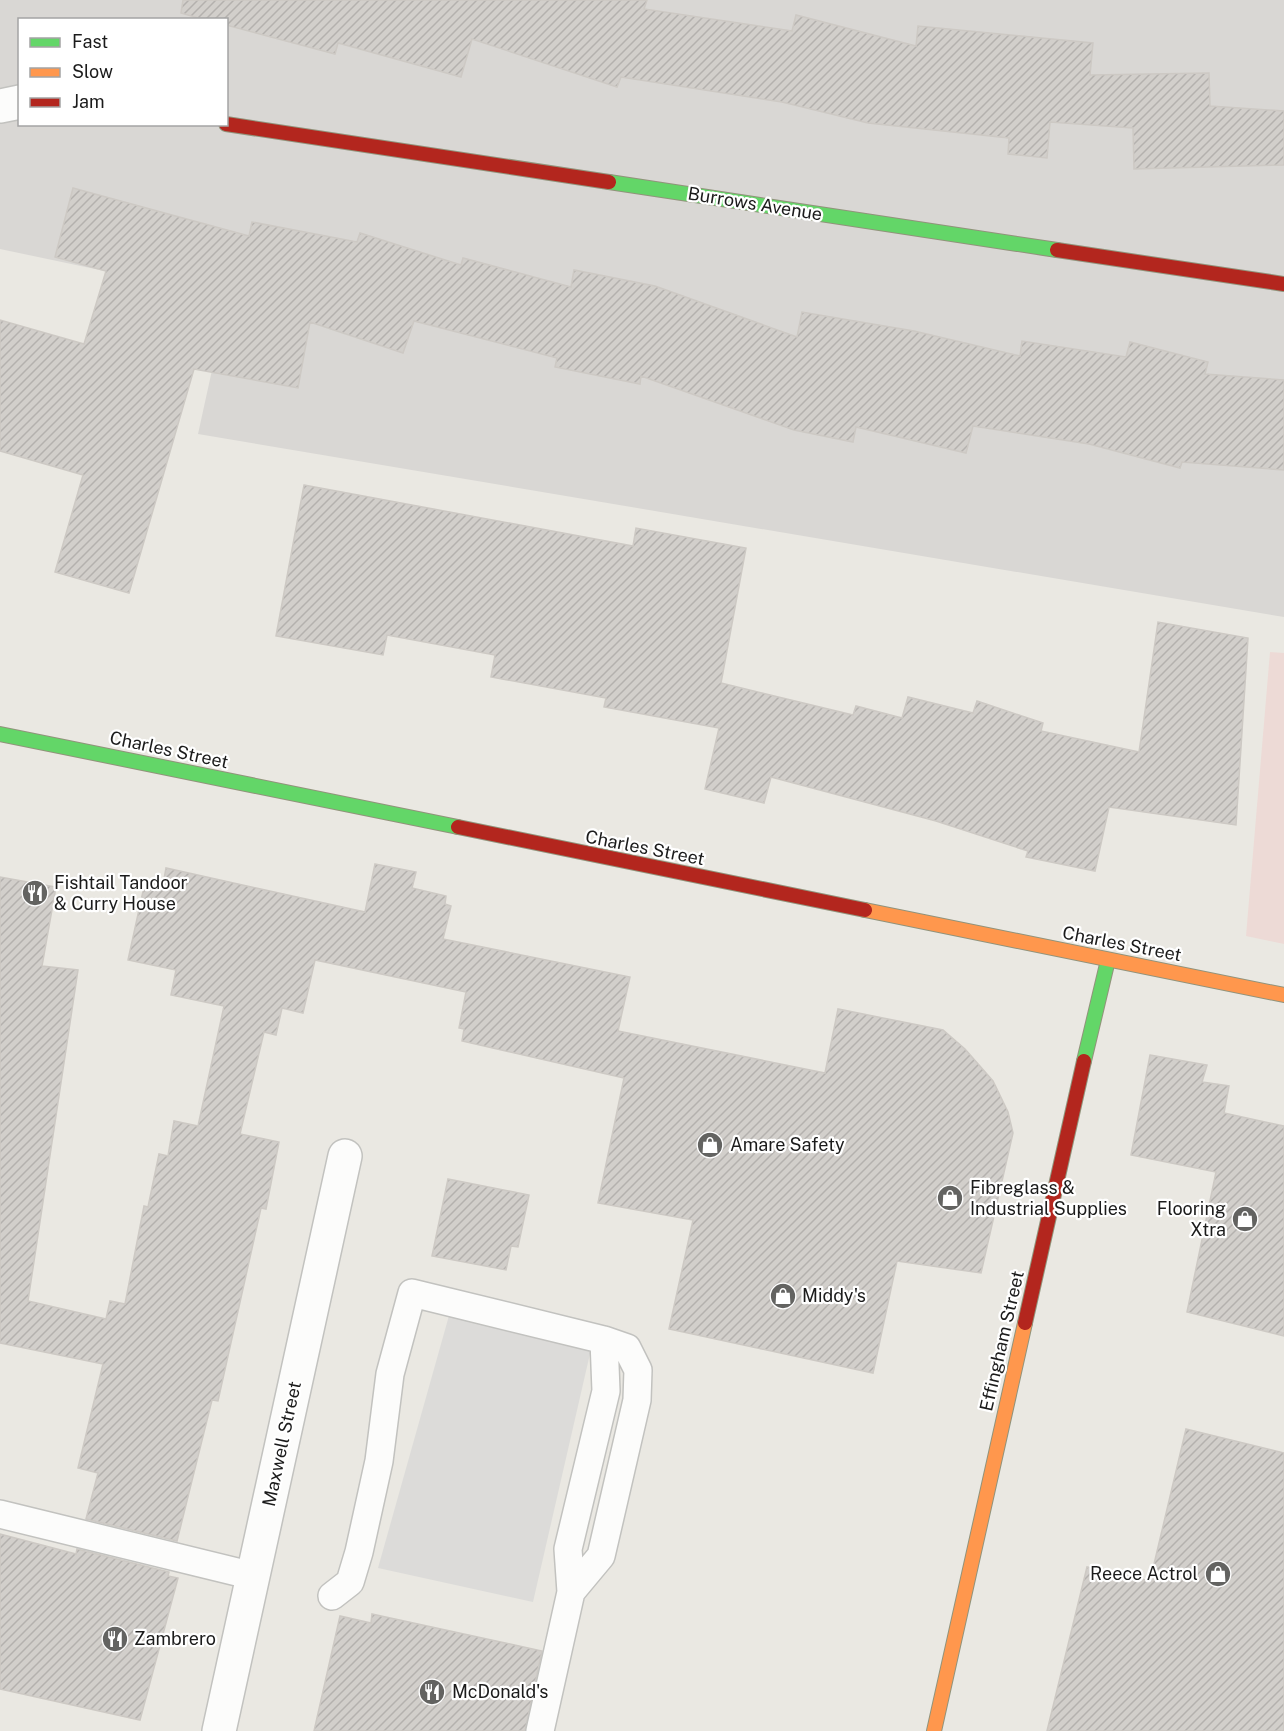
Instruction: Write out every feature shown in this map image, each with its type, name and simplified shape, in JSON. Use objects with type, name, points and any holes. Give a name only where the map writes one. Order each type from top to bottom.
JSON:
[{"type":"street","points":[[0,106],[18,102]]},
{"type":"street","name":"Burrows Avenue","points":[[228,124],[1284,284]]},
{"type":"street","name":"Charles Street","points":[[0,734],[1284,995]]},
{"type":"street","name":"Effingham Street","points":[[934,1731],[1108,960]]},
{"type":"street","name":"Maxwell Street","points":[[219,1731],[345,1156]]},
{"type":"lane","points":[[332,1596],[350,1582],[359,1552],[379,1461],[390,1374],[412,1293],[604,1340],[627,1348],[638,1370],[637,1400],[601,1556],[572,1592],[540,1731]]},
{"type":"lane","points":[[0,1514],[253,1576]]},
{"type":"shaded area","points":[[0,0],[1284,0],[1284,617],[198,434],[228,297],[0,249]]},
{"type":"shaded area","points":[[1270,652],[1284,653],[1284,944],[1246,936]]},
{"type":"shaded area","points":[[450,1312],[592,1345],[533,1602],[378,1568]]},
{"type":"building","points":[[183,0],[647,0],[644,9],[792,31],[796,15],[916,46],[918,26],[1093,43],[1090,75],[1209,73],[1210,106],[1284,111],[1284,165],[1134,169],[1133,128],[1050,122],[1047,158],[1008,154],[1009,138],[868,123],[782,102],[621,77],[617,87],[472,39],[461,77],[338,43],[335,54],[228,26],[228,18],[198,18],[181,13]]},
{"type":"building","points":[[73,188],[249,236],[252,222],[357,242],[360,233],[461,265],[463,258],[571,287],[574,270],[655,286],[797,337],[802,312],[914,331],[1020,356],[1022,341],[1126,357],[1130,342],[1208,362],[1205,374],[1284,380],[1284,470],[1182,462],[1180,468],[1089,444],[973,426],[966,453],[856,427],[853,442],[794,430],[641,376],[640,384],[555,367],[557,358],[414,321],[403,353],[310,322],[298,388],[194,369],[129,593],[55,572],[83,475],[0,451],[0,320],[84,344],[106,271],[55,257]]},
{"type":"building","points":[[304,485],[633,546],[636,528],[746,548],[721,683],[853,715],[856,706],[902,718],[908,697],[973,713],[977,701],[1043,723],[1041,731],[1139,752],[1158,622],[1248,638],[1236,825],[1109,807],[1095,871],[1026,857],[1028,851],[936,821],[771,777],[764,803],[705,789],[719,728],[604,707],[606,698],[491,677],[495,655],[387,635],[383,655],[276,636]]},
{"type":"building","points":[[375,864],[416,872],[412,888],[446,896],[445,904],[451,906],[443,939],[630,977],[618,1031],[825,1073],[838,1009],[943,1030],[965,1049],[993,1081],[1008,1112],[1013,1133],[981,1273],[897,1261],[873,1373],[669,1329],[693,1220],[598,1203],[624,1078],[462,1041],[464,1029],[459,1028],[466,992],[315,960],[303,1013],[282,1008],[276,1035],[264,1032],[240,1134],[279,1142],[266,1209],[261,1208],[218,1401],[212,1400],[177,1541],[86,1519],[98,1473],[78,1468],[103,1364],[0,1343],[0,877],[56,887],[42,966],[78,970],[28,1301],[106,1319],[110,1301],[125,1304],[144,1206],[148,1207],[159,1154],[168,1156],[174,1121],[198,1126],[224,1006],[171,995],[176,970],[128,960],[145,882],[163,885],[166,868],[365,912]]},
{"type":"building","name":"Flooring Xtra","points":[[1150,1055],[1207,1065],[1202,1082],[1229,1086],[1224,1113],[1284,1126],[1284,1336],[1187,1312],[1216,1172],[1131,1155]]},
{"type":"building","points":[[448,1179],[529,1195],[518,1247],[511,1246],[506,1270],[432,1256]]},
{"type":"building","name":"Reece Actrol","points":[[1186,1429],[1284,1453],[1284,1731],[1047,1731],[1087,1567],[1150,1581]]},
{"type":"building","points":[[0,1534],[76,1554],[77,1549],[169,1572],[168,1576],[178,1578],[140,1720],[0,1689]]},
{"type":"building","name":"McDonald's","points":[[372,1614],[542,1651],[525,1731],[314,1731],[340,1616],[371,1623]]},
{"type":"traffic: fast","points":[[609,182],[1057,250]]},
{"type":"traffic: fast","points":[[0,734],[458,827]]},
{"type":"traffic: fast","points":[[1084,1061],[1108,960]]},
{"type":"traffic: slow","points":[[865,910],[1284,995]]},
{"type":"traffic: slow","points":[[934,1731],[1025,1323]]},
{"type":"traffic: jam","points":[[228,124],[609,182]]},
{"type":"traffic: jam","points":[[1057,250],[1284,284]]},
{"type":"traffic: jam","points":[[458,827],[865,910]]},
{"type":"traffic: jam","points":[[1025,1323],[1084,1061]]},
{"type":"place","name":"Fishtail Tandoor & Curry House","points":[[35,893]]},
{"type":"place","name":"Amare Safety","points":[[710,1145]]},
{"type":"place","name":"Fibreglass & Industrial Supplies","points":[[950,1198]]},
{"type":"place","name":"Flooring Xtra","points":[[1245,1219]]},
{"type":"place","name":"Middy's","points":[[783,1296]]},
{"type":"place","name":"Reece Actrol","points":[[1218,1574]]},
{"type":"place","name":"Zambrero","points":[[115,1639]]},
{"type":"place","name":"McDonald's","points":[[432,1692]]}]
